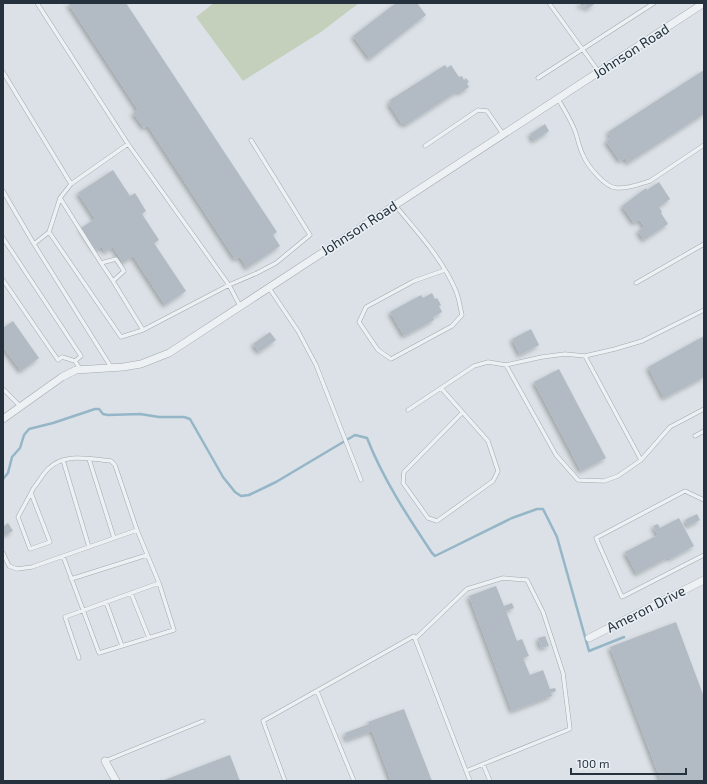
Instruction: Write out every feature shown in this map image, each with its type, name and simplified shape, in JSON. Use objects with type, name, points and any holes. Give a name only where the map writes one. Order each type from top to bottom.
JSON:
[{"type":"street","name":"Johnson Road","points":[[3,419],[62,377],[80,369],[123,367],[141,364],[169,353],[704,3]]},
{"type":"street","name":"Ameron Drive","points":[[589,638],[704,580]]},
{"type":"street","points":[[105,761],[116,781]]},
{"type":"lane","points":[[37,3],[128,144],[229,285],[240,306]]},
{"type":"lane","points":[[549,3],[599,72]]},
{"type":"lane","points":[[538,78],[654,3]]},
{"type":"lane","points":[[3,72],[71,184]]},
{"type":"lane","points":[[558,98],[575,131],[586,161],[608,186],[616,189],[634,186],[650,181],[704,145]]},
{"type":"lane","points":[[425,146],[478,110],[487,111],[504,134]]},
{"type":"lane","points":[[49,232],[121,337],[144,330],[229,285],[258,273],[276,263],[310,235],[251,140]]},
{"type":"lane","points":[[34,244],[49,232],[60,198],[71,184],[128,144]]},
{"type":"lane","points":[[3,191],[34,244],[111,367]]},
{"type":"lane","points":[[60,198],[144,330]]},
{"type":"lane","points":[[395,205],[435,253],[445,270],[457,292],[462,315],[452,326],[391,359],[378,350],[359,322],[366,307],[414,281],[445,270]]},
{"type":"lane","points":[[3,238],[81,356],[75,361]]},
{"type":"lane","points":[[636,283],[704,244]]},
{"type":"lane","points":[[101,264],[116,258],[124,271],[113,281]]},
{"type":"lane","points":[[3,280],[58,360],[62,357],[75,361],[80,369]]},
{"type":"lane","points":[[268,287],[298,331],[316,365],[361,480]]},
{"type":"lane","points":[[408,410],[474,366],[488,362],[506,365],[565,354],[585,356],[642,341],[704,310]]},
{"type":"lane","points":[[585,356],[641,460]]},
{"type":"lane","points":[[506,365],[556,455],[578,480],[604,481],[618,476],[641,460],[670,427],[704,409]]},
{"type":"lane","points":[[441,388],[488,441],[498,472],[493,482],[437,521],[428,518],[403,483],[404,472],[462,413]]},
{"type":"lane","points":[[3,389],[20,406]]},
{"type":"lane","points":[[695,436],[704,431]]},
{"type":"lane","points":[[31,493],[50,542],[30,549],[18,517],[31,493],[48,468],[70,458],[111,461],[115,465],[174,630],[99,653],[63,556]]},
{"type":"lane","points":[[89,459],[114,538]]},
{"type":"lane","points":[[63,460],[89,547]]},
{"type":"lane","points":[[704,500],[685,491],[596,538],[622,597],[704,554]]},
{"type":"lane","points":[[3,553],[9,566],[17,569],[63,556],[137,530]]},
{"type":"lane","points":[[71,579],[147,555]]},
{"type":"lane","points":[[415,639],[467,589],[503,578],[527,580],[542,612],[563,673],[570,729],[466,771]]},
{"type":"lane","points":[[79,658],[65,617],[158,583]]},
{"type":"lane","points":[[131,593],[149,638]]},
{"type":"lane","points":[[106,602],[122,646]]},
{"type":"lane","points":[[285,781],[263,721],[414,636],[470,781]]},
{"type":"lane","points":[[317,691],[354,781]]},
{"type":"lane","points":[[105,761],[204,721]]},
{"type":"lane","points":[[483,764],[490,781]]},
{"type":"green space","points":[[214,3],[359,3],[321,32],[243,81],[196,17]]},
{"type":"building","points":[[68,3],[126,3],[277,232],[273,235],[280,246],[247,268],[240,257],[235,259],[148,126],[144,128],[133,113],[138,110]]},
{"type":"building","points":[[396,3],[417,3],[426,15],[370,59],[353,36]]},
{"type":"building","points":[[579,3],[596,3],[587,9],[585,5],[582,7]]},
{"type":"building","points":[[445,65],[447,68],[451,65],[459,77],[462,76],[464,80],[466,78],[469,82],[467,83],[469,87],[460,93],[458,91],[406,125],[404,123],[402,124],[389,104],[391,102],[390,100]]},
{"type":"building","points":[[704,70],[704,114],[628,163],[625,158],[620,161],[606,141],[611,137],[608,132]]},
{"type":"building","points":[[545,124],[549,131],[534,141],[530,134]]},
{"type":"building","points":[[113,170],[130,196],[135,193],[146,211],[142,214],[159,240],[154,243],[186,291],[165,305],[133,256],[123,263],[113,247],[105,252],[102,247],[96,250],[81,228],[95,219],[78,193]]},
{"type":"building","points":[[659,182],[670,199],[659,207],[668,224],[644,240],[638,231],[644,227],[640,220],[634,223],[622,206],[646,188],[647,190]]},
{"type":"building","points":[[432,293],[441,305],[439,306],[442,312],[433,317],[434,320],[404,336],[390,312],[421,295],[423,298]]},
{"type":"building","points":[[13,321],[39,358],[21,371],[3,347],[3,328]]},
{"type":"building","points":[[531,329],[539,345],[520,355],[512,339]]},
{"type":"building","points":[[270,332],[276,340],[259,352],[253,344]]},
{"type":"building","points":[[704,336],[704,377],[664,398],[648,367]]},
{"type":"building","points":[[559,369],[606,458],[581,471],[534,382]]},
{"type":"building","points":[[697,514],[700,520],[688,526],[685,520]]},
{"type":"building","points":[[679,518],[694,546],[637,574],[625,552],[658,535],[653,526],[658,524],[660,528]]},
{"type":"building","points":[[8,523],[13,531],[5,535],[3,532],[3,527]]},
{"type":"building","points":[[496,586],[504,606],[512,603],[514,608],[506,611],[517,641],[522,639],[529,656],[523,658],[530,675],[543,670],[550,689],[555,688],[556,691],[551,693],[552,696],[512,711],[469,596]]},
{"type":"building","points":[[676,622],[704,697],[704,781],[661,781],[610,647]]},
{"type":"building","points":[[545,636],[549,646],[541,648],[538,638]]},
{"type":"building","points":[[404,709],[432,781],[391,781],[372,731],[347,740],[345,733],[369,724],[368,722]]},
{"type":"building","points":[[230,755],[240,781],[162,781]]},
{"type":"waterway","points":[[3,479],[8,473],[12,457],[20,448],[24,435],[29,429],[53,423],[95,409],[99,409],[103,414],[108,415],[140,414],[159,417],[184,417],[190,419],[223,477],[235,492],[241,496],[249,495],[276,482],[355,435],[367,438],[373,453],[396,497],[435,556],[512,518],[537,509],[543,509],[557,537],[589,651],[624,637]]}]
